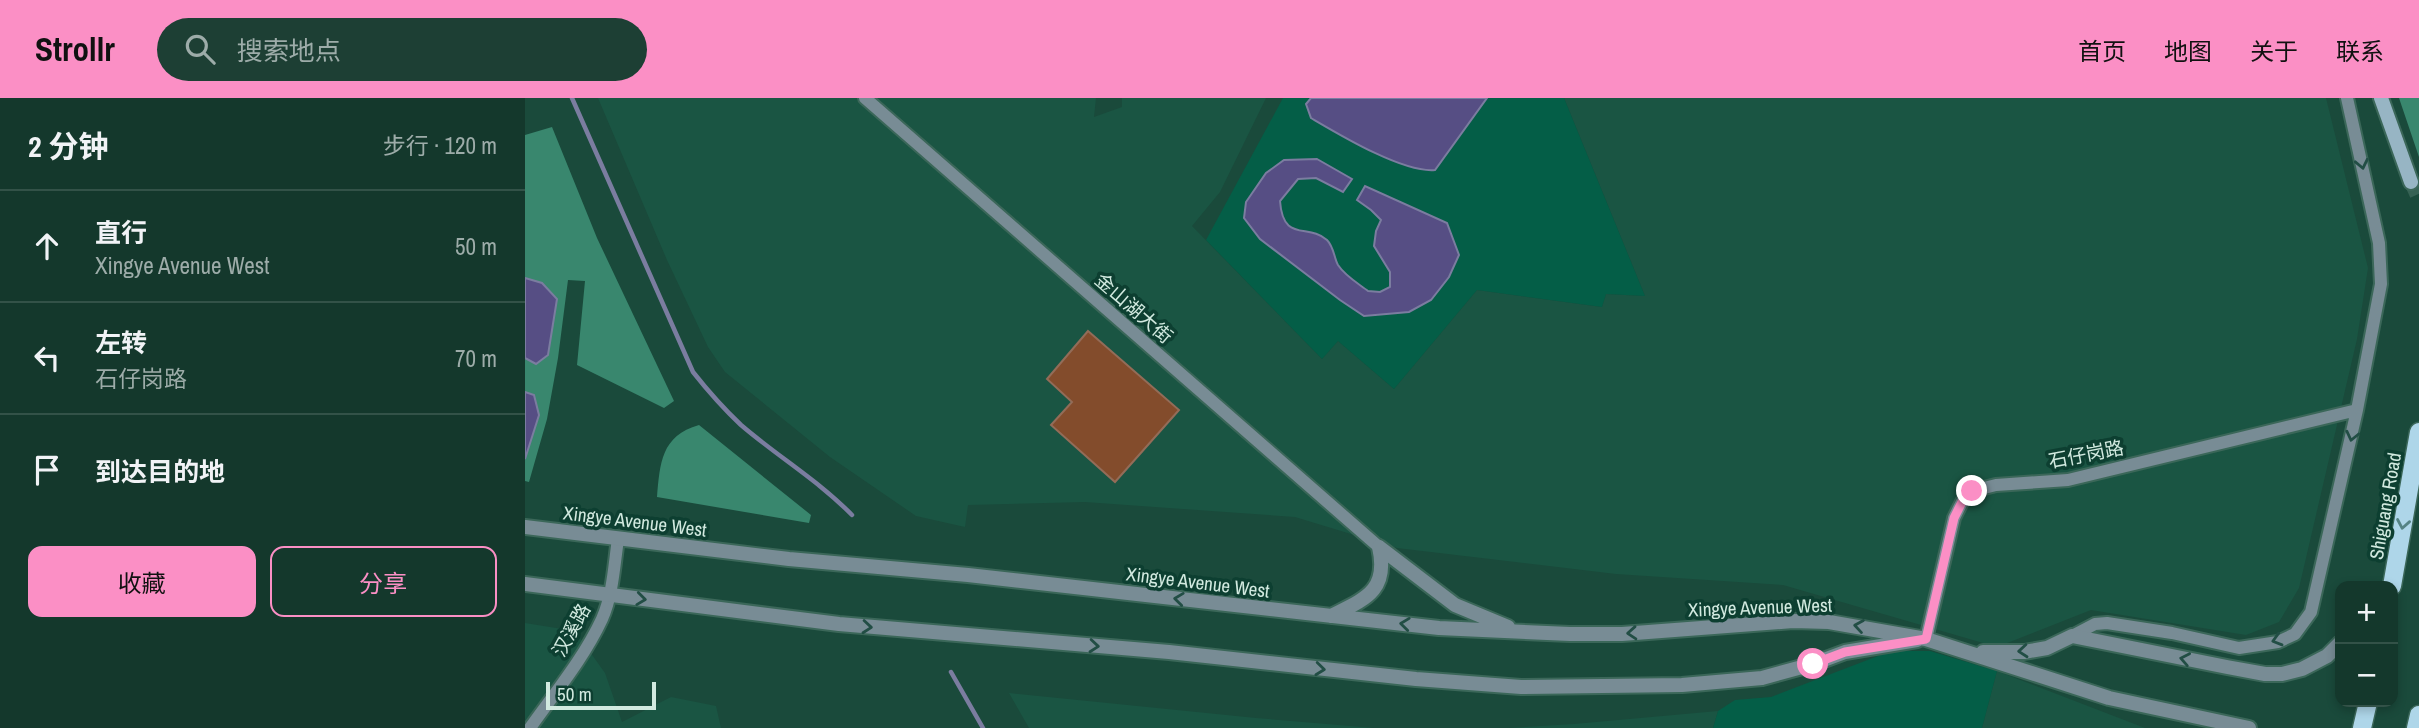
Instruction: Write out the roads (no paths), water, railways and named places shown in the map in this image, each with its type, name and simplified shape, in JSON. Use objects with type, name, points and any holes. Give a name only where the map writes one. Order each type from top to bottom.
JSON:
[{"type":"main road","points":[[2381,98],[2411,182]]},
{"type":"main road","name":"Shiguang Road","points":[[2393,578],[2419,432]]},
{"type":"main road","points":[[2362,728],[2367,707]]},
{"type":"main road","points":[[2416,728],[2419,715]]},
{"type":"street","name":"金山湖大街","points":[[865,98],[1379,547]]},
{"type":"street","points":[[1971,652],[2024,652],[2047,648],[2095,624],[2107,623],[2239,648],[2278,642],[2295,634],[2311,612],[2357,410],[2381,284],[2379,243],[2347,98]]},
{"type":"street","name":"石仔岗路","points":[[1926,639],[1954,518],[1962,502],[1972,491],[1996,485],[2068,480],[2357,410]]},
{"type":"street","name":"Xingye Avenue West","points":[[525,527],[802,560],[968,575],[1439,628],[1622,634],[1817,621],[1926,639],[1971,652]]},
{"type":"street","name":"汉溪路","points":[[530,728],[584,649],[601,619],[610,595],[618,539]]},
{"type":"street","points":[[1329,617],[1365,599],[1374,589],[1381,578],[1383,563],[1379,547]]},
{"type":"street","points":[[1379,547],[1455,605],[1502,626],[1541,633]]},
{"type":"street","points":[[525,584],[839,624],[1169,652],[1416,679],[1521,687],[1682,685],[1762,678],[1845,652],[1926,639]]},
{"type":"street","points":[[2072,636],[2265,674],[2282,674],[2302,669],[2327,656],[2339,644]]},
{"type":"street","points":[[1971,652],[2109,698],[2249,728]]},
{"type":"waterway","points":[[572,98],[693,372],[741,425],[826,491],[852,515]]},
{"type":"waterway","points":[[951,672],[983,728]]},
{"type":"tunnel","points":[[2411,182],[2419,200]]}]
